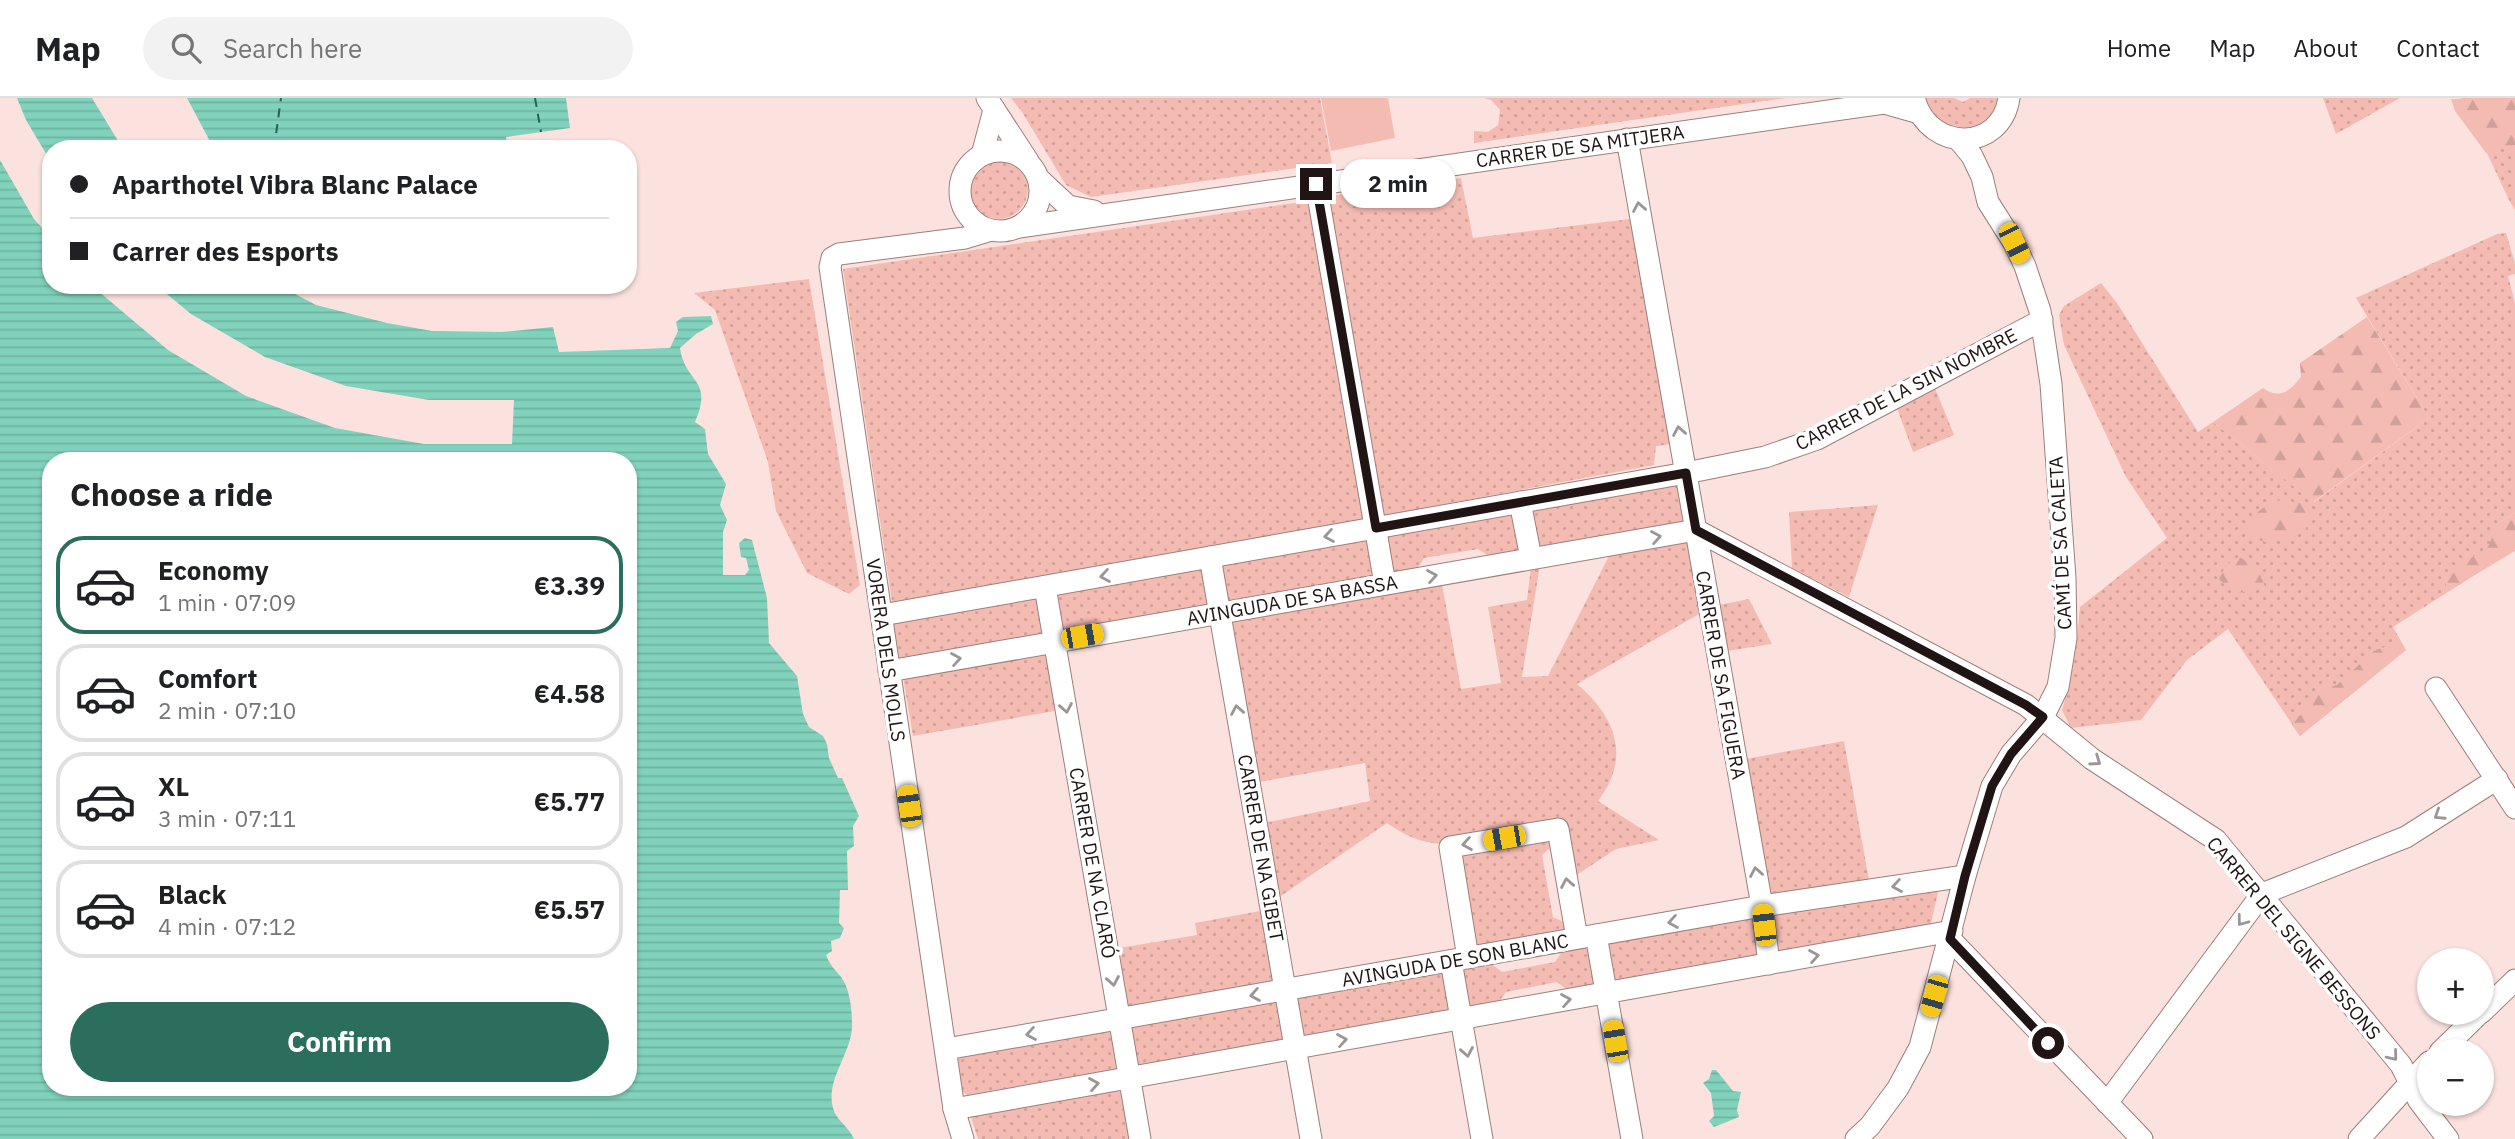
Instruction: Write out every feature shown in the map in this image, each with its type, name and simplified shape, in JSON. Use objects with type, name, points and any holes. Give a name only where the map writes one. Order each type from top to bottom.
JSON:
[{"type":"street","points":[[1917,106],[1931,128],[1940,134],[1958,139],[1973,138],[1988,132],[2000,121],[2009,98]]},
{"type":"street","name":"CARRER DE SA MITJERA","points":[[1019,227],[1888,101],[1917,106]]},
{"type":"street","points":[[982,155],[990,104]]},
{"type":"street","points":[[961,205],[974,222],[988,231],[1006,231],[1019,227],[1031,217],[1039,201],[1040,179],[990,104]]},
{"type":"street","name":"CAMÍ DE SA CALETA","points":[[1951,935],[1965,876],[1992,786],[2011,754],[2043,717],[2058,687],[2066,638],[2051,384],[2042,320],[2035,290],[2025,266],[2014,243],[1987,202],[1982,177],[1983,153],[1988,132]]},
{"type":"street","name":"CARRER DE SA FIGUERA","points":[[1627,139],[1762,906],[1769,964]]},
{"type":"street","name":"CAMÍ DE SA CALETA","points":[[1958,139],[1972,156],[1982,177]]},
{"type":"street","points":[[930,241],[948,228],[961,205],[960,186],[967,168],[982,155],[998,151],[1014,152],[1028,161]]},
{"type":"street","name":"CARRER DE SA MITJERA","points":[[1040,179],[1068,206],[1110,215]]},
{"type":"street","points":[[1316,184],[1385,584]]},
{"type":"street","name":"VORERA DELS MOLLS","points":[[963,1139],[954,1109],[830,268],[832,258],[839,254],[965,238],[988,231]]},
{"type":"street","name":"CARRER DE LA SIN NOMBRE","points":[[1686,473],[1765,457],[1817,439],[2042,320]]},
{"type":"street","points":[[882,615],[1686,473]]},
{"type":"street","points":[[1520,502],[1531,558]]},
{"type":"street","name":"CARRER DEL SIGNE BESSONS","points":[[1696,530],[2026,705],[2092,759],[2216,840],[2400,1065],[2419,1101],[2448,1139]]},
{"type":"street","name":"AVINGUDA DE SA BASSA","points":[[889,671],[1696,530]]},
{"type":"street","name":"CARRER DE NA GIBET","points":[[1210,557],[1311,1139]]},
{"type":"street","name":"CARRER DE NA CLARÓ","points":[[1045,587],[1140,1139]]},
{"type":"street","points":[[2436,688],[2515,808]]},
{"type":"street","points":[[2107,1103],[2262,894],[2406,837],[2497,779]]},
{"type":"street","points":[[1482,1139],[1461,1018],[1460,959],[1450,847],[1558,829],[1586,936],[1606,993],[1632,1139]]},
{"type":"street","name":"AVINGUDA DE SON BLANC","points":[[946,1049],[1762,906],[1965,876]]},
{"type":"street","points":[[954,1109],[1769,964],[1951,935]]},
{"type":"street","points":[[1951,935],[2142,1139]]},
{"type":"street","points":[[1865,1135],[1898,1088],[1920,1047],[1951,935]]},
{"type":"street","points":[[2494,1000],[2515,980]]},
{"type":"street","points":[[2454,1039],[2468,1025]]},
{"type":"street","points":[[2359,1139],[2417,1076]]},
{"type":"green space","points":[[1011,98],[1320,98],[1332,163],[1091,197],[1066,185]]},
{"type":"green space","points":[[1321,98],[1388,98],[1395,138],[1331,151]]},
{"type":"green space","points":[[1484,98],[1786,98],[1474,143],[1474,131],[1488,132],[1498,125],[1500,110],[1491,100]]},
{"type":"green space","points":[[1924,98],[1954,98],[1963,102],[1970,98],[1998,98],[1991,115],[1985,121],[1961,128],[1935,119]]},
{"type":"green space","points":[[2323,98],[2400,98],[2336,134]]},
{"type":"green space","points":[[2461,98],[2515,98],[2515,210],[2510,202]]},
{"type":"green space","points":[[2515,98],[2515,145],[2486,153],[2455,111],[2451,99]]},
{"type":"green space","points":[[992,159],[1004,159],[1023,172],[1028,189],[1026,201],[1015,214],[1004,219],[992,219],[973,206],[968,195],[968,183],[981,164]]},
{"type":"green space","points":[[1461,178],[1473,238],[1630,219],[1672,444],[1656,446],[1654,465],[1381,516],[1329,196]]},
{"type":"green space","points":[[1308,201],[1363,521],[892,602],[843,269]]},
{"type":"green space","points":[[2506,233],[2515,263],[2515,274],[2508,276],[2515,303],[2515,513],[2498,523],[2506,555],[2393,627],[2406,650],[2300,736],[2228,629],[2187,660],[2141,720],[2071,728],[2062,710],[2074,659],[2080,607],[2167,538],[2126,477],[2064,345],[2059,315],[2064,306],[2101,283],[2117,303],[2198,432],[2213,422],[2314,502],[2429,418],[2356,298],[2497,234]]},
{"type":"green space","points":[[809,279],[860,585],[849,594],[807,573],[776,511],[768,462],[715,310],[694,293]]},
{"type":"green space","points":[[2367,317],[2429,418],[2313,502],[2213,422],[2263,388],[2275,393],[2289,390],[2301,377],[2300,363]]},
{"type":"green space","points":[[1935,388],[1954,435],[1913,452],[1897,408]]},
{"type":"green space","points":[[1677,483],[1687,523],[1490,557],[1478,549],[1424,558],[1415,572],[899,661],[892,619]]},
{"type":"green space","points":[[2274,500],[2304,503],[2312,513],[2304,533],[2296,531],[2274,542],[2264,542],[2251,537],[2247,520]]},
{"type":"green space","points":[[1878,505],[1849,597],[1792,568],[1789,512]]},
{"type":"green space","points":[[2515,513],[2515,551],[2448,591],[2445,582],[2448,573],[2488,547],[2498,523]]},
{"type":"green space","points":[[1687,540],[1699,614],[1577,684],[1601,710],[1614,738],[1614,769],[1598,801],[1659,840],[1616,849],[1572,878],[1556,843],[1542,855],[1553,917],[1570,925],[1570,930],[1471,947],[1440,844],[1412,837],[1387,823],[1278,898],[1264,823],[1370,801],[1365,763],[1259,782],[1232,620],[1442,584],[1461,689],[1501,683],[1488,607],[1527,600],[1531,567],[1540,565],[1522,677],[1548,676],[1610,554]]},
{"type":"green space","points":[[2239,557],[2257,567],[2265,587],[2234,594],[2219,579],[2226,565]]},
{"type":"green space","points":[[1749,599],[1772,644],[1727,651],[1719,605]]},
{"type":"green space","points":[[2400,641],[2406,650],[2300,736],[2292,725],[2322,689],[2337,685],[2374,651]]},
{"type":"green space","points":[[1046,652],[1055,711],[913,736],[903,677]]},
{"type":"green space","points":[[1844,741],[1869,880],[1767,897],[1746,759]]},
{"type":"green space","points":[[1935,889],[1938,892],[1930,928],[1780,954],[1775,951],[1770,918],[1775,913]]},
{"type":"green space","points":[[1260,911],[1273,983],[1131,1008],[1128,1006],[1119,948],[1197,935],[1195,923]]},
{"type":"green space","points":[[1750,916],[1755,921],[1761,955],[1614,983],[1605,946],[1609,941]]},
{"type":"green space","points":[[1590,947],[1595,981],[1593,987],[1569,991],[1557,982],[1506,992],[1498,1003],[1470,1009],[1466,1006],[1462,968],[1489,962],[1502,972],[1555,962],[1564,949]]},
{"type":"green space","points":[[1439,971],[1445,975],[1450,1009],[1447,1011],[1304,1037],[1301,1034],[1295,1003],[1298,997]]},
{"type":"green space","points":[[1274,1000],[1279,1004],[1285,1037],[1283,1041],[1139,1066],[1134,1063],[1129,1028]]},
{"type":"green space","points":[[1109,1029],[1114,1032],[1119,1066],[1117,1069],[967,1095],[962,1091],[958,1059],[960,1055]]},
{"type":"green space","points":[[1120,1087],[1129,1139],[978,1139],[970,1114]]},
{"type":"shaded area","points":[[0,98],[92,98],[118,140],[42,140],[42,294],[295,294],[316,305],[432,331],[502,332],[553,327],[559,352],[670,348],[678,331],[676,322],[683,317],[711,316],[713,324],[680,348],[687,369],[700,389],[700,408],[695,422],[705,429],[708,454],[726,484],[720,505],[727,520],[723,532],[723,575],[745,575],[749,570],[746,558],[741,557],[739,543],[745,538],[752,540],[767,598],[769,643],[797,676],[803,714],[809,727],[823,736],[838,778],[842,778],[859,816],[853,826],[854,846],[847,851],[848,890],[840,890],[839,923],[844,928],[840,938],[831,941],[832,951],[826,955],[844,982],[851,1006],[851,1034],[836,1076],[832,1097],[835,1112],[854,1139],[0,1139]]},
{"type":"shaded area","points":[[187,98],[566,98],[570,128],[506,137],[506,140],[209,140]]},
{"type":"shaded area","points":[[1712,1070],[1716,1070],[1733,1091],[1741,1092],[1737,1110],[1739,1117],[1714,1127],[1709,1121],[1714,1116],[1711,1093],[1703,1083],[1709,1079]]},
{"type":"pier","points":[[0,98],[17,98],[42,147],[42,228],[34,219],[0,160]]},
{"type":"pier","points":[[102,294],[167,294],[191,314],[265,357],[346,386],[429,400],[514,400],[512,444],[424,444],[335,428],[246,396],[168,350]]},
{"type":"ferry route","points":[[275,140],[281,98]]},
{"type":"ferry route","points":[[535,98],[541,132]]},
{"type":"route","points":[[1316,184],[1376,528],[1686,473],[1696,530],[2026,705],[2043,717],[2011,754],[1992,786],[1965,876],[1950,939],[2048,1043]]}]
